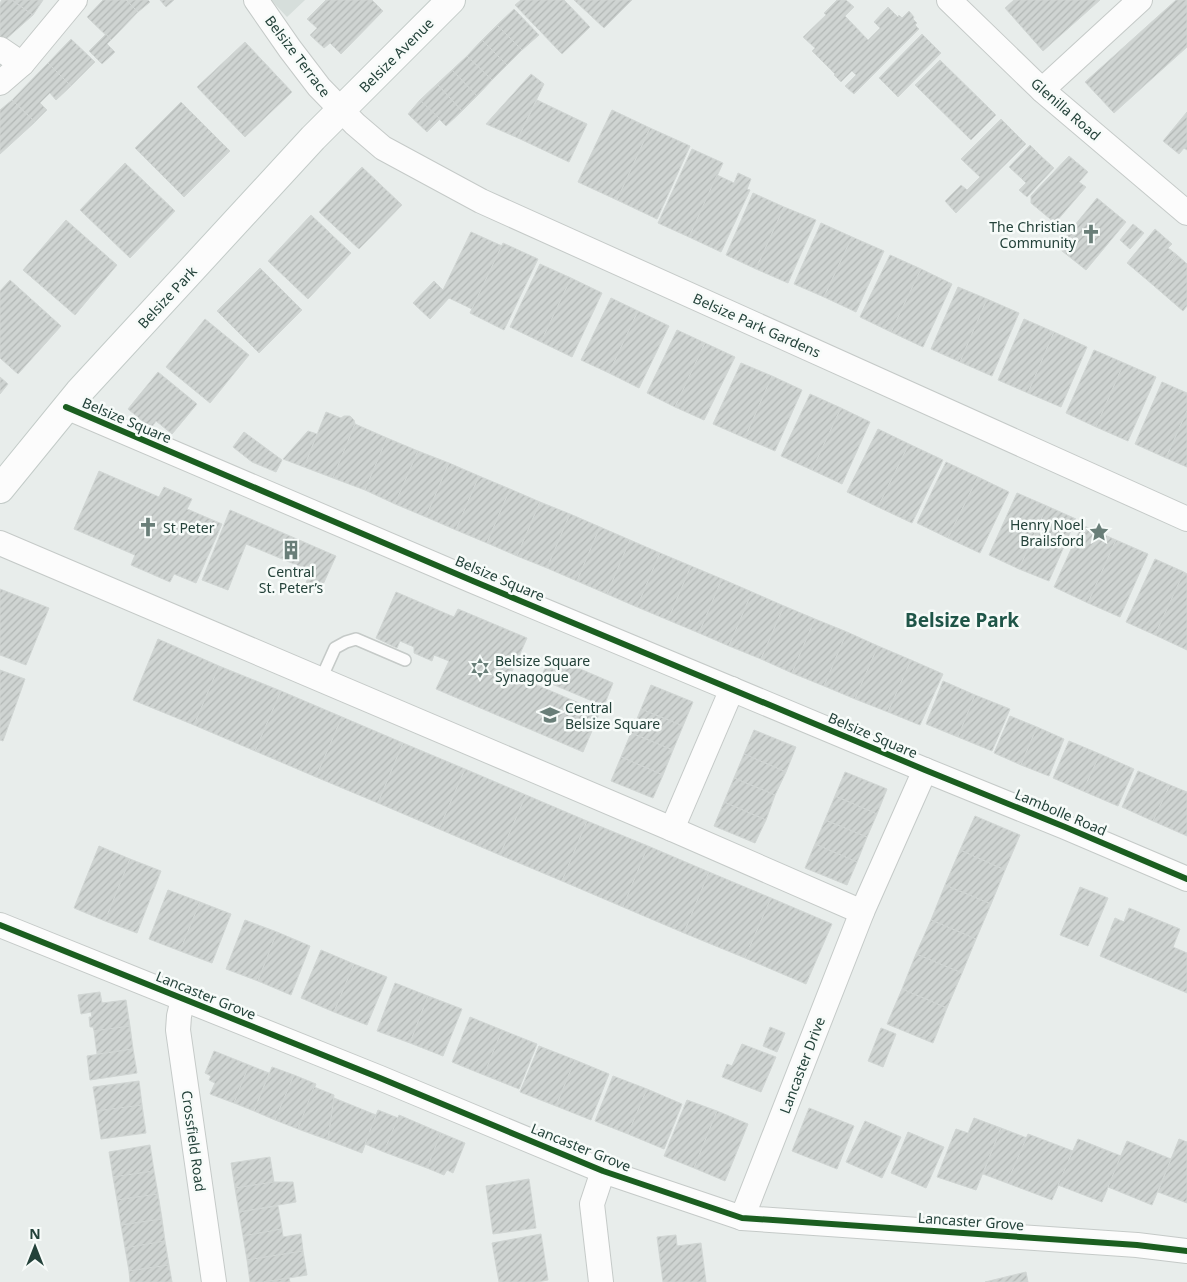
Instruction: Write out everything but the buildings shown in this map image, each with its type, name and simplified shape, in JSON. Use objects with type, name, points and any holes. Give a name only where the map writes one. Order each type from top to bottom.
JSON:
[{"type":"street","points":[[0,83],[22,64],[75,0]]},
{"type":"street","name":"Belsize Terrace","points":[[256,0],[290,49],[340,110]]},
{"type":"street","name":"Belsize Avenue","points":[[340,110],[452,0]]},
{"type":"street","name":"Glenilla Road","points":[[949,0],[1042,90],[1187,213]]},
{"type":"street","points":[[1042,90],[1140,0]]},
{"type":"street","points":[[0,49],[22,64]]},
{"type":"street","name":"Belsize Park","points":[[0,489],[66,407],[340,110]]},
{"type":"street","name":"Belsize Park Gardens","points":[[340,110],[384,148],[481,201],[1187,519]]},
{"type":"street","name":"Belsize Square","points":[[66,407],[106,426],[925,770],[862,912]]},
{"type":"street","points":[[0,543],[672,829],[862,912]]},
{"type":"street","points":[[672,829],[732,689]]},
{"type":"street","name":"Lambolle Road","points":[[925,770],[1187,879]]},
{"type":"street","name":"Lancaster Drive","points":[[742,1218],[862,912]]},
{"type":"street","name":"Lancaster Grove","points":[[0,925],[380,1078],[603,1171],[742,1218],[1137,1245],[1187,1251]]},
{"type":"street","name":"Crossfield Road","points":[[183,999],[178,1030],[214,1282]]},
{"type":"street","points":[[601,1282],[592,1204],[603,1171]]},
{"type":"lane","points":[[321,680],[335,648],[356,639],[405,660]]},
{"type":"shaded area","points":[[271,0],[305,0],[287,17]]},
{"type":"cycle path","points":[[66,407],[473,581],[1187,879]]},
{"type":"cycle path","points":[[0,925],[380,1078],[603,1171],[742,1218],[1137,1245],[1187,1251]]},
{"type":"place","name":"The Christian Community","points":[[1091,234]]},
{"type":"place","name":"St Peter","points":[[148,527]]},
{"type":"place","name":"Henry Noel Brailsford","points":[[1099,532]]},
{"type":"place","name":"Central St. Peter’s","points":[[291,550]]},
{"type":"place","name":"Belsize Square Synagogue","points":[[480,668]]},
{"type":"place","name":"Central Belsize Square","points":[[550,715]]},
{"type":"district","name":"Belsize Park","points":[[962,620]]}]
